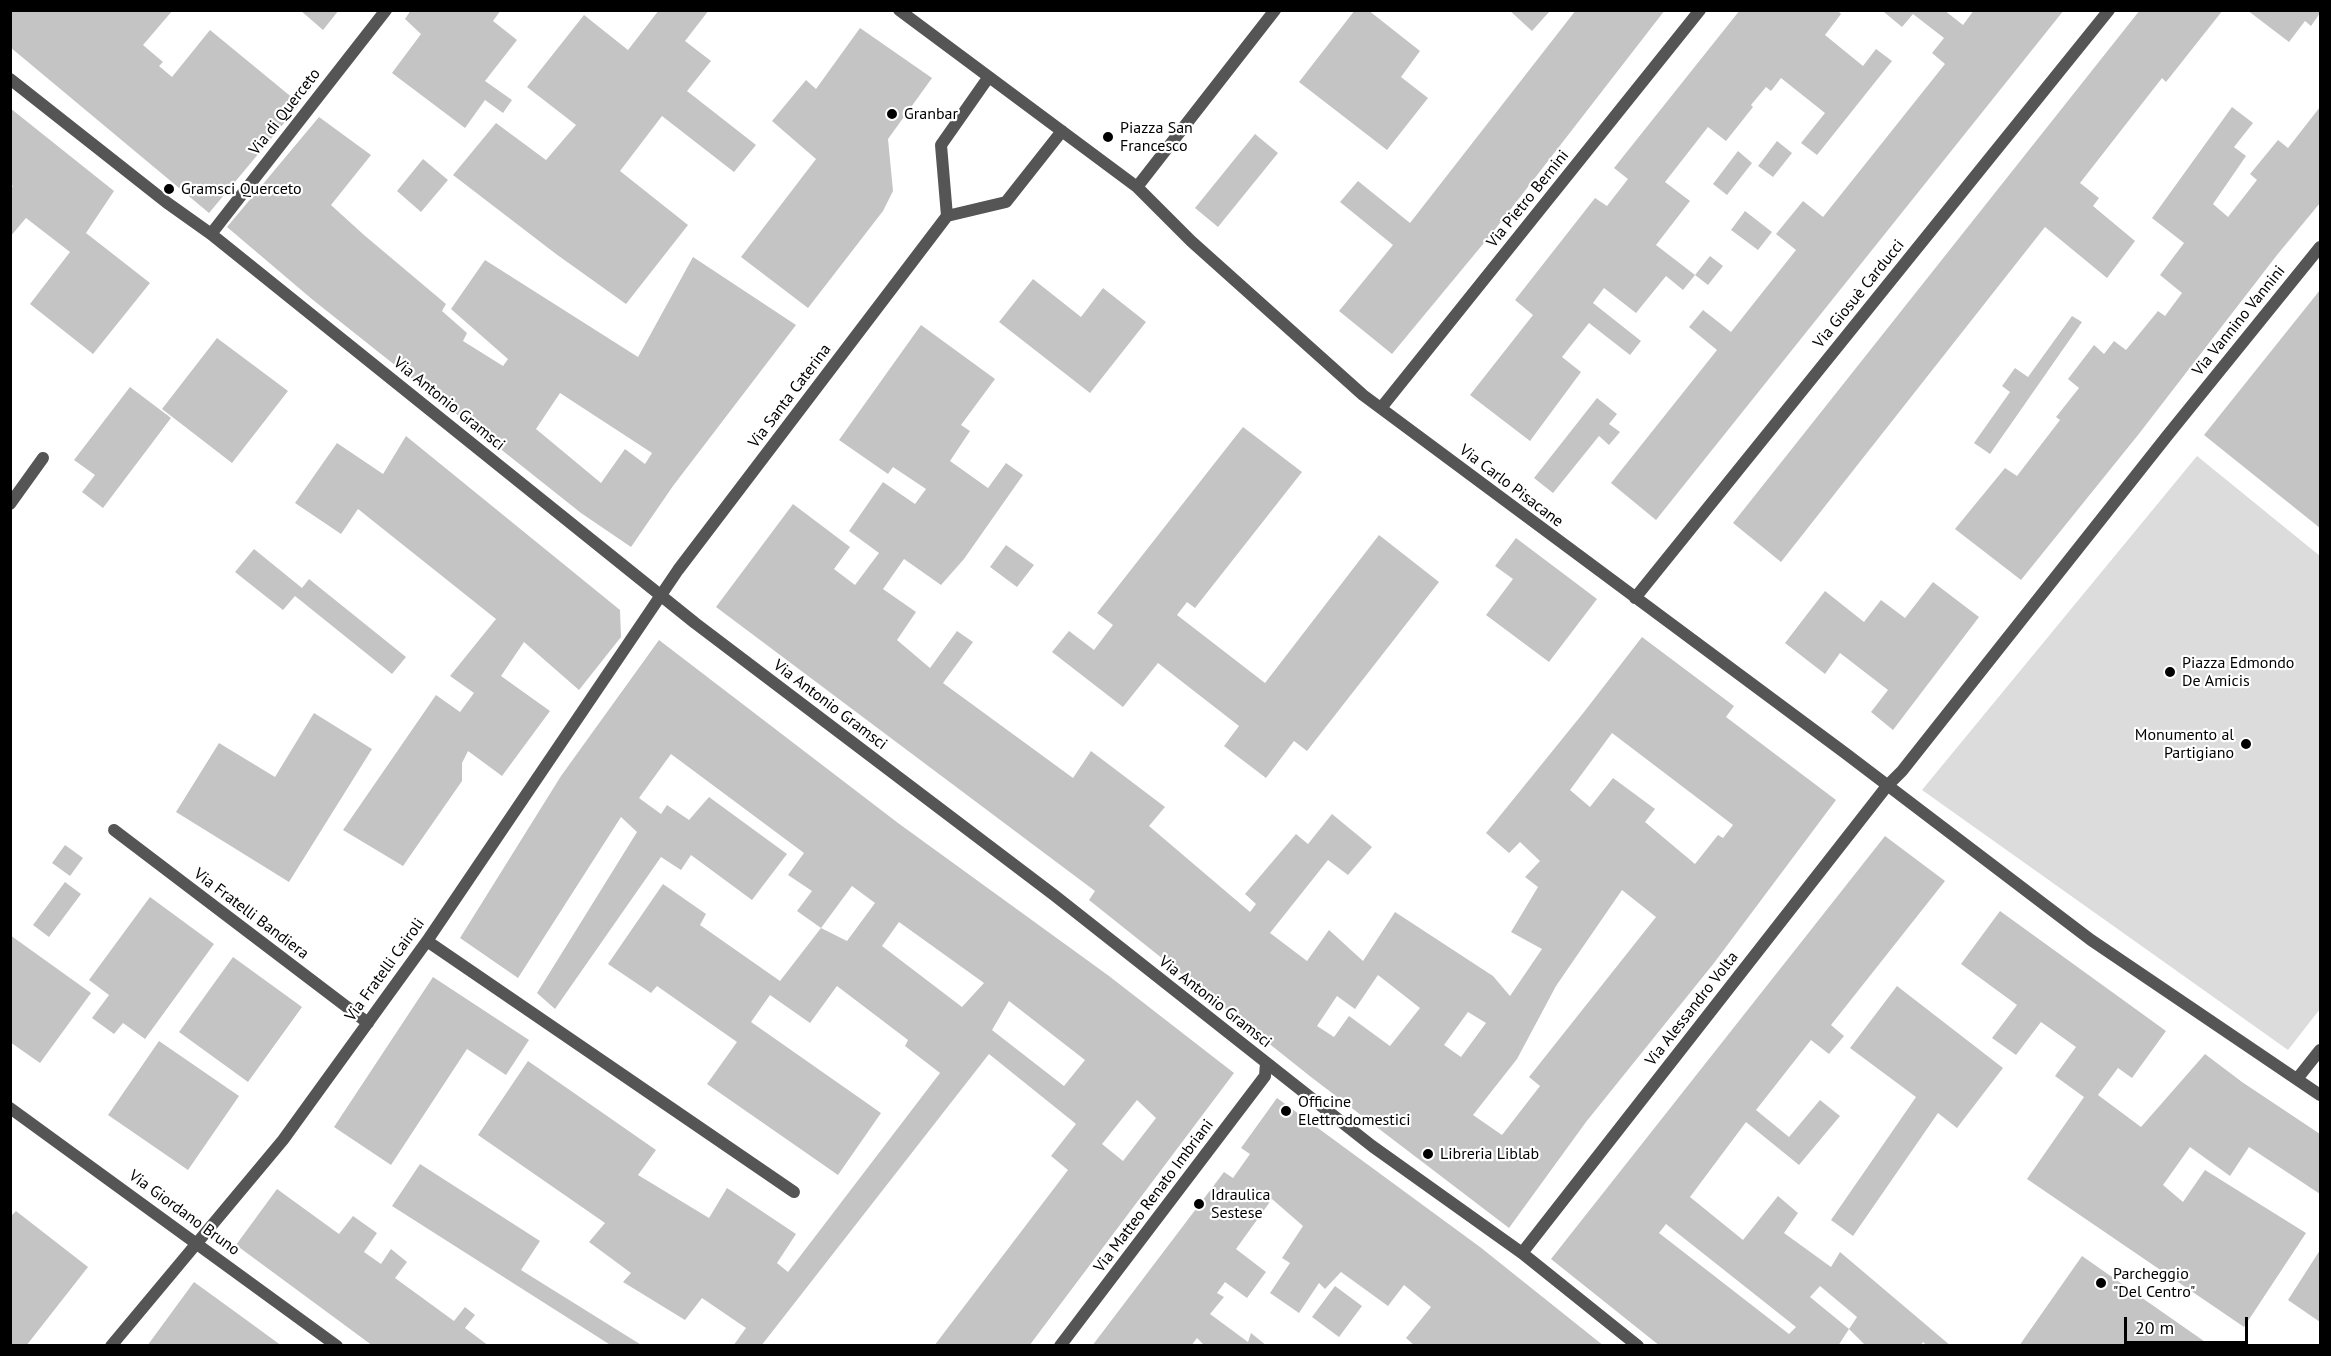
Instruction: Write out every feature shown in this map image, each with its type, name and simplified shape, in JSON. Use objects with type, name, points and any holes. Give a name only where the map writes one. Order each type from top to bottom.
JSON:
[{"type":"street","name":"Via di Querceto","points":[[211,234],[386,10]]},
{"type":"street","points":[[899,10],[918,16],[988,78],[1137,187],[1275,10]]},
{"type":"street","name":"Via Pietro Bernini","points":[[1381,408],[1700,10]]},
{"type":"street","name":"Via Giosuè Carducci","points":[[1635,598],[2109,10]]},
{"type":"street","points":[[988,78],[941,145],[947,216],[1006,202],[1062,131]]},
{"type":"street","name":"Via Antonio Gramsci","points":[[10,80],[166,202],[211,234],[661,596],[1054,895],[1372,1146],[1522,1253],[1638,1346]]},
{"type":"street","name":"Via Carlo Pisacane","points":[[1137,187],[1191,241],[1362,395],[1887,786]]},
{"type":"street","name":"Via Santa Caterina","points":[[661,596],[947,216]]},
{"type":"street","name":"Via Vannino Vannini","points":[[1887,786],[1902,771],[2320,247]]},
{"type":"street","points":[[10,504],[43,459]]},
{"type":"street","name":"Via Fratelli Cairoli","points":[[111,1346],[283,1140],[427,941],[661,596]]},
{"type":"street","points":[[1887,786],[2091,940],[2320,1095]]},
{"type":"street","name":"Via Alessandro Volta","points":[[1522,1253],[1887,786]]},
{"type":"street","name":"Via Fratelli Bandiera","points":[[114,830],[368,1023]]},
{"type":"street","points":[[427,941],[794,1192]]},
{"type":"street","points":[[2297,1079],[2320,1050]]},
{"type":"street","name":"Via Matteo Renato Imbriani","points":[[1060,1346],[1265,1076],[1266,1063]]},
{"type":"street","name":"Via Giordano Bruno","points":[[10,1108],[337,1346]]},
{"type":"shaded area","name":"Piazza Edmondo De Amicis","points":[[2197,456],[2320,556],[2320,1009],[2288,1050],[1922,790]]},
{"type":"building","points":[[10,10],[173,10],[143,45],[163,62],[159,66],[172,77],[210,30],[300,104],[209,213],[10,47]]},
{"type":"building","points":[[300,10],[339,10],[323,30]]},
{"type":"building","points":[[411,10],[501,10],[493,21],[517,40],[485,81],[512,100],[503,113],[485,100],[465,128],[392,73],[421,34],[405,19]]},
{"type":"building","points":[[659,10],[709,10],[685,41],[711,61],[687,91],[756,145],[734,172],[662,116],[620,171],[688,225],[626,304],[453,175],[496,123],[546,160],[576,125],[527,87],[584,15],[628,50]]},
{"type":"building","points":[[1355,10],[1368,10],[1420,51],[1401,77],[1428,98],[1387,150],[1299,82]]},
{"type":"building","points":[[1509,10],[1548,10],[1549,12],[1532,31]]},
{"type":"building","points":[[1576,10],[1665,10],[1493,232],[1392,354],[1339,311],[1393,245],[1340,202],[1358,181],[1410,223]]},
{"type":"building","points":[[1740,10],[1837,10],[1841,14],[1825,35],[1863,66],[1876,49],[1892,61],[1817,155],[1801,143],[1825,113],[1781,78],[1771,91],[1766,87],[1726,141],[1708,127],[1665,182],[1690,201],[1656,245],[1695,275],[1683,290],[1666,276],[1636,313],[1604,288],[1593,303],[1641,341],[1630,355],[1589,323],[1562,357],[1581,372],[1530,441],[1470,395],[1533,315],[1515,300],[1595,198],[1607,206],[1628,179],[1614,168]]},
{"type":"building","points":[[1885,10],[1944,10],[1963,25],[1974,10],[2064,10],[1656,520],[1611,483],[1717,350],[1689,327],[1703,310],[1731,332],[1796,250],[1776,234],[1803,201],[1823,217],[1945,64],[1932,53],[1944,38],[1913,14],[1902,27],[1884,12]]},
{"type":"building","points":[[2140,10],[2223,10],[2166,82],[2162,78],[2080,183],[2099,198],[2093,206],[2135,241],[2107,278],[2045,227],[1781,562],[1733,523]]},
{"type":"building","points":[[2247,10],[2320,10],[2320,13],[2311,26],[2305,21],[2289,42]]},
{"type":"building","points":[[860,28],[932,78],[888,139],[893,191],[883,211],[808,308],[741,257],[816,159],[772,121],[806,80],[816,89]]},
{"type":"building","points":[[2232,107],[2253,123],[2234,147],[2246,156],[2213,204],[2228,217],[2257,180],[2250,174],[2278,140],[2288,148],[2320,107],[2320,203],[2021,580],[1955,529],[2005,468],[2017,476],[2060,420],[2056,417],[2079,388],[2068,379],[2094,345],[2104,354],[2114,341],[2126,350],[2158,311],[2165,316],[2182,293],[2160,275],[2184,243],[2152,218]]},
{"type":"building","points":[[10,108],[114,191],[86,233],[150,283],[93,354],[30,304],[70,252],[26,218],[10,237],[10,190],[13,186],[10,184]]},
{"type":"building","points":[[319,117],[371,155],[331,205],[446,304],[442,311],[467,333],[463,341],[503,366],[508,359],[451,309],[485,260],[638,357],[693,257],[796,325],[673,486],[631,547],[581,513],[313,300],[227,227]],"holes":[[[560,393],[652,453],[645,464],[625,449],[601,483],[536,429]]]},
{"type":"building","points":[[1255,134],[1278,153],[1218,227],[1195,208]]},
{"type":"building","points":[[1777,141],[1792,153],[1773,177],[1758,166]]},
{"type":"building","points":[[1738,151],[1752,163],[1727,195],[1713,184]]},
{"type":"building","points":[[423,159],[448,180],[421,212],[397,191]]},
{"type":"building","points":[[1745,211],[1772,232],[1758,250],[1731,230]]},
{"type":"building","points":[[1710,256],[1723,266],[1708,285],[1695,275]]},
{"type":"building","points":[[1033,279],[1081,317],[1103,288],[1146,322],[1090,393],[999,322]]},
{"type":"building","points":[[2320,290],[2320,528],[2204,435]]},
{"type":"building","points":[[2072,316],[2082,322],[1990,454],[1974,443],[2010,392],[2002,386],[2015,368],[2028,377]]},
{"type":"building","points":[[921,325],[995,379],[961,425],[970,431],[950,461],[988,488],[1006,463],[1023,475],[964,559],[941,585],[904,559],[883,589],[916,612],[897,640],[930,668],[957,631],[973,642],[943,683],[1073,778],[1091,751],[1165,807],[1149,826],[1250,912],[1256,904],[1245,894],[1296,834],[1308,844],[1332,814],[1372,847],[1348,875],[1328,860],[1270,933],[1307,961],[1329,930],[1363,961],[1395,912],[1493,976],[1510,996],[1542,949],[1511,932],[1538,887],[1525,877],[1540,861],[1520,842],[1509,853],[1486,833],[1642,637],[1734,706],[1726,717],[1836,800],[1714,963],[1586,1122],[1509,1228],[1311,1077],[1089,900],[1095,891],[716,607],[793,504],[850,547],[834,569],[855,585],[879,553],[849,531],[883,482],[915,504],[926,489],[893,467],[888,474],[839,440]],"holes":[[[1612,733],[1733,825],[1723,838],[1718,835],[1695,864],[1645,822],[1655,809],[1613,778],[1590,807],[1570,790]],[[1622,890],[1656,917],[1529,1077],[1540,1086],[1502,1135],[1473,1115],[1517,1059],[1556,986]],[[1378,975],[1420,1008],[1390,1046],[1349,1016],[1334,1037],[1317,1026],[1337,996],[1355,1009]],[[1468,1012],[1486,1023],[1461,1057],[1444,1045]]]},
{"type":"building","points":[[217,338],[288,391],[232,463],[162,409]]},
{"type":"building","points":[[130,387],[171,418],[103,508],[82,492],[95,475],[74,460]]},
{"type":"building","points":[[1597,398],[1617,414],[1609,424],[1620,432],[1609,445],[1599,436],[1553,493],[1534,478]]},
{"type":"building","points":[[1243,427],[1302,472],[1195,608],[1187,602],[1177,615],[1265,683],[1379,535],[1439,582],[1307,751],[1294,741],[1266,778],[1224,746],[1239,726],[1158,663],[1123,707],[1052,652],[1069,631],[1094,650],[1113,625],[1097,613]]},
{"type":"building","points":[[406,436],[620,610],[621,637],[579,690],[524,642],[501,676],[550,711],[502,776],[468,751],[462,763],[462,781],[403,866],[343,830],[436,695],[460,712],[474,693],[450,676],[496,619],[358,509],[341,534],[295,503],[337,443],[383,474]]},
{"type":"building","points":[[1516,538],[1597,599],[1549,662],[1486,615],[1513,579],[1495,566]]},
{"type":"building","points":[[1006,545],[1034,565],[1017,587],[990,567]]},
{"type":"building","points":[[254,549],[302,588],[309,579],[406,657],[392,674],[295,596],[283,610],[235,572]]},
{"type":"building","points":[[1933,582],[1979,617],[1893,730],[1871,712],[1888,690],[1840,653],[1825,674],[1785,643],[1825,591],[1864,622],[1881,600],[1905,618]]},
{"type":"building","points":[[659,640],[898,823],[1109,976],[1234,1073],[1029,1346],[934,1346],[1068,1170],[1051,1156],[1076,1124],[989,1054],[761,1346],[733,1346],[746,1328],[702,1298],[685,1320],[623,1282],[631,1273],[589,1242],[605,1223],[478,1135],[528,1061],[656,1150],[638,1175],[709,1218],[727,1188],[796,1234],[777,1263],[788,1272],[940,1073],[905,1046],[908,1040],[837,986],[810,1023],[770,995],[751,1022],[881,1113],[838,1175],[707,1084],[737,1042],[657,986],[651,993],[608,964],[663,884],[706,914],[700,925],[780,981],[821,928],[797,911],[812,891],[788,875],[804,853],[671,754],[639,798],[661,814],[667,805],[689,820],[709,797],[787,854],[752,900],[691,855],[681,870],[661,857],[555,1009],[537,993],[637,832],[621,817],[518,978],[460,938],[561,776]],"holes":[[[852,886],[875,903],[847,941],[821,928]],[[899,922],[984,983],[962,1007],[882,946]],[[1009,1001],[1085,1060],[1064,1086],[992,1030]],[[1137,1100],[1156,1118],[1123,1161],[1102,1144]]]},
{"type":"building","points":[[314,713],[372,749],[289,882],[176,812],[219,743],[275,777]]},
{"type":"building","points":[[1885,836],[1945,881],[1831,1025],[1844,1036],[1829,1054],[1811,1040],[1756,1110],[1789,1137],[1820,1100],[1840,1116],[1799,1165],[1746,1122],[1690,1197],[1743,1240],[1778,1196],[1798,1213],[1784,1233],[1831,1267],[1840,1252],[1951,1346],[1928,1346],[1923,1342],[1920,1346],[1866,1346],[1849,1329],[1838,1346],[1660,1346],[1551,1259]],"holes":[[[1666,1224],[1796,1327],[1789,1334],[1659,1233]],[[1820,1286],[1857,1317],[1849,1329],[1810,1297]]]},
{"type":"building","points":[[65,845],[83,858],[70,876],[52,863]]},
{"type":"building","points":[[65,882],[81,894],[49,937],[33,925]]},
{"type":"building","points":[[150,897],[214,944],[145,1039],[123,1023],[114,1034],[92,1018],[109,995],[89,980]]},
{"type":"building","points":[[2000,911],[2166,1031],[2132,1078],[2118,1068],[2098,1095],[2141,1127],[2205,1054],[2242,1082],[2320,1134],[2320,1194],[2249,1147],[2230,1176],[2190,1147],[2163,1185],[2183,1202],[2205,1170],[2306,1233],[2244,1327],[2027,1179],[2084,1097],[2055,1076],[2076,1047],[2041,1022],[2016,1055],[1992,1038],[2017,1005],[1961,964]]},
{"type":"building","points":[[10,935],[91,993],[40,1063],[10,1042]]},
{"type":"building","points":[[233,957],[302,1007],[248,1082],[179,1032]]},
{"type":"building","points":[[433,977],[529,1040],[506,1075],[467,1049],[391,1165],[334,1127]]},
{"type":"building","points":[[1897,986],[2003,1068],[1957,1128],[1938,1113],[1853,1236],[1831,1220],[1916,1097],[1850,1048]]},
{"type":"building","points":[[159,1041],[239,1096],[188,1170],[108,1115]]},
{"type":"building","points":[[1277,1098],[1480,1247],[1604,1346],[1415,1346],[1406,1338],[1431,1307],[1404,1285],[1388,1306],[1341,1272],[1325,1289],[1319,1283],[1299,1313],[1270,1293],[1290,1263],[1282,1258],[1303,1226],[1272,1199],[1236,1249],[1266,1272],[1247,1298],[1225,1282],[1217,1293],[1224,1297],[1210,1314],[1248,1342],[1251,1333],[1267,1346],[1205,1346],[1197,1338],[1191,1346],[1092,1346],[1224,1172],[1233,1178],[1250,1154],[1241,1148]]},
{"type":"building","points":[[420,1164],[540,1241],[521,1270],[643,1346],[612,1346],[392,1206]]},
{"type":"building","points":[[277,1189],[339,1234],[353,1216],[377,1233],[364,1252],[381,1264],[391,1249],[407,1262],[395,1278],[454,1321],[465,1307],[475,1315],[465,1328],[489,1346],[373,1346],[236,1245]]},
{"type":"building","points":[[16,1211],[88,1267],[26,1346],[10,1346],[10,1217]]},
{"type":"building","points":[[2320,1250],[2320,1322],[2288,1300]]},
{"type":"building","points":[[2082,1256],[2211,1346],[2019,1346]]},
{"type":"building","points":[[194,1282],[234,1311],[282,1346],[147,1346]]},
{"type":"building","points":[[1335,1286],[1362,1306],[1339,1337],[1312,1317]]},
{"type":"place","name":"Granbar","points":[[892,114]]},
{"type":"place","name":"Piazza San Francesco","points":[[1108,137]]},
{"type":"place","name":"Gramsci Querceto","points":[[169,189]]},
{"type":"place","name":"Piazza Edmondo De Amicis","points":[[2170,672]]},
{"type":"place","name":"Monumento al Partigiano","points":[[2246,744]]},
{"type":"place","name":"Officine Elettrodomestici","points":[[1286,1111]]},
{"type":"place","name":"Libreria Liblab","points":[[1428,1154]]},
{"type":"place","name":"Idraulica Sestese","points":[[1199,1204]]},
{"type":"place","name":"Parcheggio \"Del Centro\"","points":[[2101,1283]]}]
